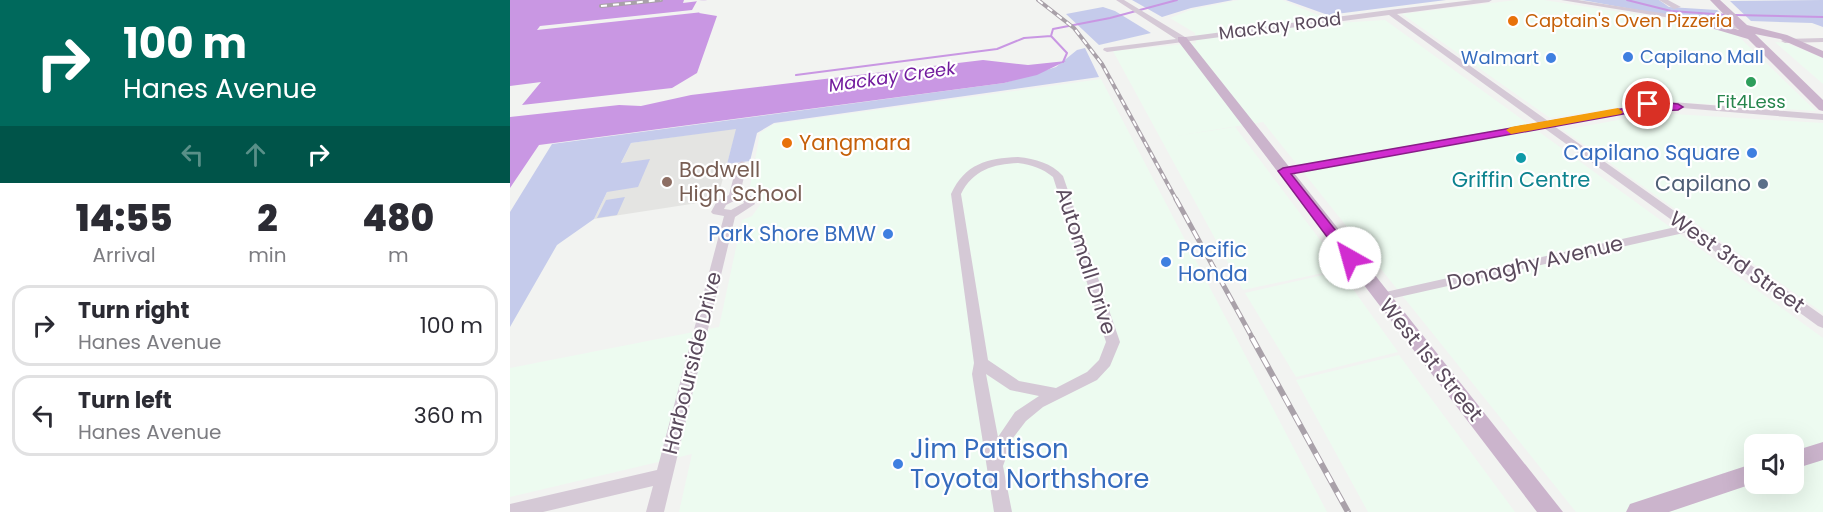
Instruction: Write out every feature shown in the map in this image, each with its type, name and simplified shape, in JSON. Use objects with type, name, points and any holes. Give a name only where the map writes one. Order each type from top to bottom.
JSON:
[{"type":"main road","points":[[1715,0],[1823,96]]},
{"type":"main road","points":[[1723,0],[1823,107]]},
{"type":"main road","points":[[1698,21],[1743,23]]},
{"type":"main road","points":[[1698,21],[1743,23],[1789,40]]},
{"type":"main road","name":"West 1st Street","points":[[1182,39],[1551,512]]},
{"type":"main road","points":[[1804,457],[1823,451]]},
{"type":"main road","points":[[1638,512],[1744,477]]},
{"type":"street","name":"West 1st Street","points":[[1119,0],[1182,39]]},
{"type":"street","name":"MacKay Road","points":[[1107,50],[1489,0]]},
{"type":"street","points":[[1564,0],[1698,21]]},
{"type":"street","points":[[1662,0],[1677,7]]},
{"type":"street","name":"West 3rd Street","points":[[1389,12],[1823,323]]},
{"type":"street","points":[[1789,40],[1823,40]]},
{"type":"street","points":[[1283,171],[1634,109],[1678,107],[1823,117]]},
{"type":"street","name":"Automall Drive","points":[[996,464],[1003,439],[1014,420],[1029,407],[1056,393],[1071,389],[1096,374],[1108,358],[1113,342],[1058,176],[1047,166],[1019,160],[992,163],[969,174],[957,187],[957,201],[981,363],[979,374],[982,396],[1003,512]]},
{"type":"street","points":[[734,197],[742,164]]},
{"type":"street","points":[[734,197],[747,198],[750,204],[744,210],[729,215],[720,214],[716,208],[724,201],[734,197]]},
{"type":"street","name":"Harbourside Drive","points":[[655,512],[729,215]]},
{"type":"street","name":"Donaghy Avenue","points":[[1381,297],[1689,228]]},
{"type":"street","name":"Automall Drive","points":[[981,363],[1015,386],[1034,392],[1056,393]]},
{"type":"street","points":[[510,512],[664,476]]},
{"type":"shaded area","points":[[1132,0],[1233,0],[1191,8],[1162,17]]},
{"type":"shaded area","points":[[1239,0],[1282,0],[1337,23],[1385,20],[1823,338],[1823,512],[1576,512],[1263,122],[1169,137],[1235,127],[1342,269],[1243,290],[1113,51],[1196,43],[1195,33],[1170,18],[1190,10]]},
{"type":"shaded area","points":[[1286,0],[1446,0],[1328,15]]},
{"type":"shaded area","name":"Capilano Mall","points":[[1516,0],[1544,0],[1684,22],[1736,34],[1816,111],[1658,101],[1550,118],[1402,14]]},
{"type":"shaded area","points":[[1581,0],[1659,0],[1669,7],[1717,10],[1724,16],[1697,18],[1677,16]]},
{"type":"shaded area","points":[[1823,0],[1823,27],[1812,23],[1751,21],[1730,1]]},
{"type":"shaded area","points":[[1103,7],[1115,11],[1151,33],[1099,45],[1066,14]]},
{"type":"shaded area","points":[[1775,42],[1786,43],[1823,58],[1823,84]]},
{"type":"shaded area","points":[[1085,48],[1099,77],[774,123],[757,133],[750,161],[727,164],[736,129],[631,143],[621,163],[650,159],[638,187],[607,192],[594,219],[557,245],[510,327],[510,212],[552,144],[1004,83],[1056,67],[1077,50]]},
{"type":"shaded area","points":[[1101,79],[1327,512],[679,512],[692,454],[510,497],[510,368],[719,327],[742,220],[752,216],[760,205],[760,198],[749,192],[760,133],[774,124]]},
{"type":"shaded area","points":[[1657,113],[1823,123],[1823,313],[1563,130]]},
{"type":"shaded area","name":"Bodwell High School","points":[[737,128],[717,200],[594,219],[631,143]]},
{"type":"shaded area","points":[[625,197],[617,215],[597,218],[606,200]]},
{"type":"shaded area","points":[[1340,271],[1398,352],[1296,377],[1245,293]]},
{"type":"shaded area","points":[[1399,355],[1515,512],[1368,512],[1296,380]]},
{"type":"water","points":[[510,0],[684,0],[683,3],[707,0],[699,13],[717,16],[697,73],[672,88],[522,105],[541,82],[510,86]]},
{"type":"water","points":[[983,60],[1028,65],[1066,61],[1037,75],[1004,83],[539,145],[510,188],[510,117],[619,105],[641,106],[691,95]]},
{"type":"pier","points":[[708,0],[703,12],[537,30],[540,26],[692,10],[697,1]]},
{"type":"waterway","name":"Mackay Creek","points":[[1051,36],[1053,29],[1110,18],[1177,0]]},
{"type":"waterway","name":"Mackay Creek","points":[[1627,0],[1671,11],[1728,15]]},
{"type":"waterway","name":"Mackay Creek","points":[[1735,15],[1823,17]]},
{"type":"waterway","points":[[796,75],[997,49],[1024,38],[1051,36]]},
{"type":"waterway","name":"Mackay Creek","points":[[1051,36],[1067,53],[1063,62]]},
{"type":"railway","points":[[601,6],[661,0]]},
{"type":"railway","points":[[1038,0],[1074,28],[1102,64],[1177,201]]},
{"type":"railway","points":[[1176,199],[1253,339]]},
{"type":"railway","points":[[1252,338],[1348,512]]},
{"type":"slow traffic","points":[[1511,130],[1618,112]]},
{"type":"place","name":"Captain's Oven Pizzeria","points":[[1513,21]]},
{"type":"place","name":"Capilano Mall","points":[[1628,57]]},
{"type":"place","name":"Walmart","points":[[1551,58]]},
{"type":"place","name":"Fit4Less","points":[[1751,82]]},
{"type":"place","name":"Yangmara","points":[[787,143]]},
{"type":"place","name":"Capilano Square","points":[[1752,153]]},
{"type":"place","name":"Griffin Centre","points":[[1521,158]]},
{"type":"place","name":"Bodwell High School","points":[[667,182]]},
{"type":"place","name":"Capilano","points":[[1763,184]]},
{"type":"place","name":"Park Shore BMW","points":[[888,234]]},
{"type":"place","name":"Pacific Honda","points":[[1166,262]]},
{"type":"place","name":"Jim Pattison Toyota Northshore","points":[[898,464]]},
{"type":"route","points":[[1350,258],[1283,171],[1634,109],[1678,107],[1648,104]]}]
